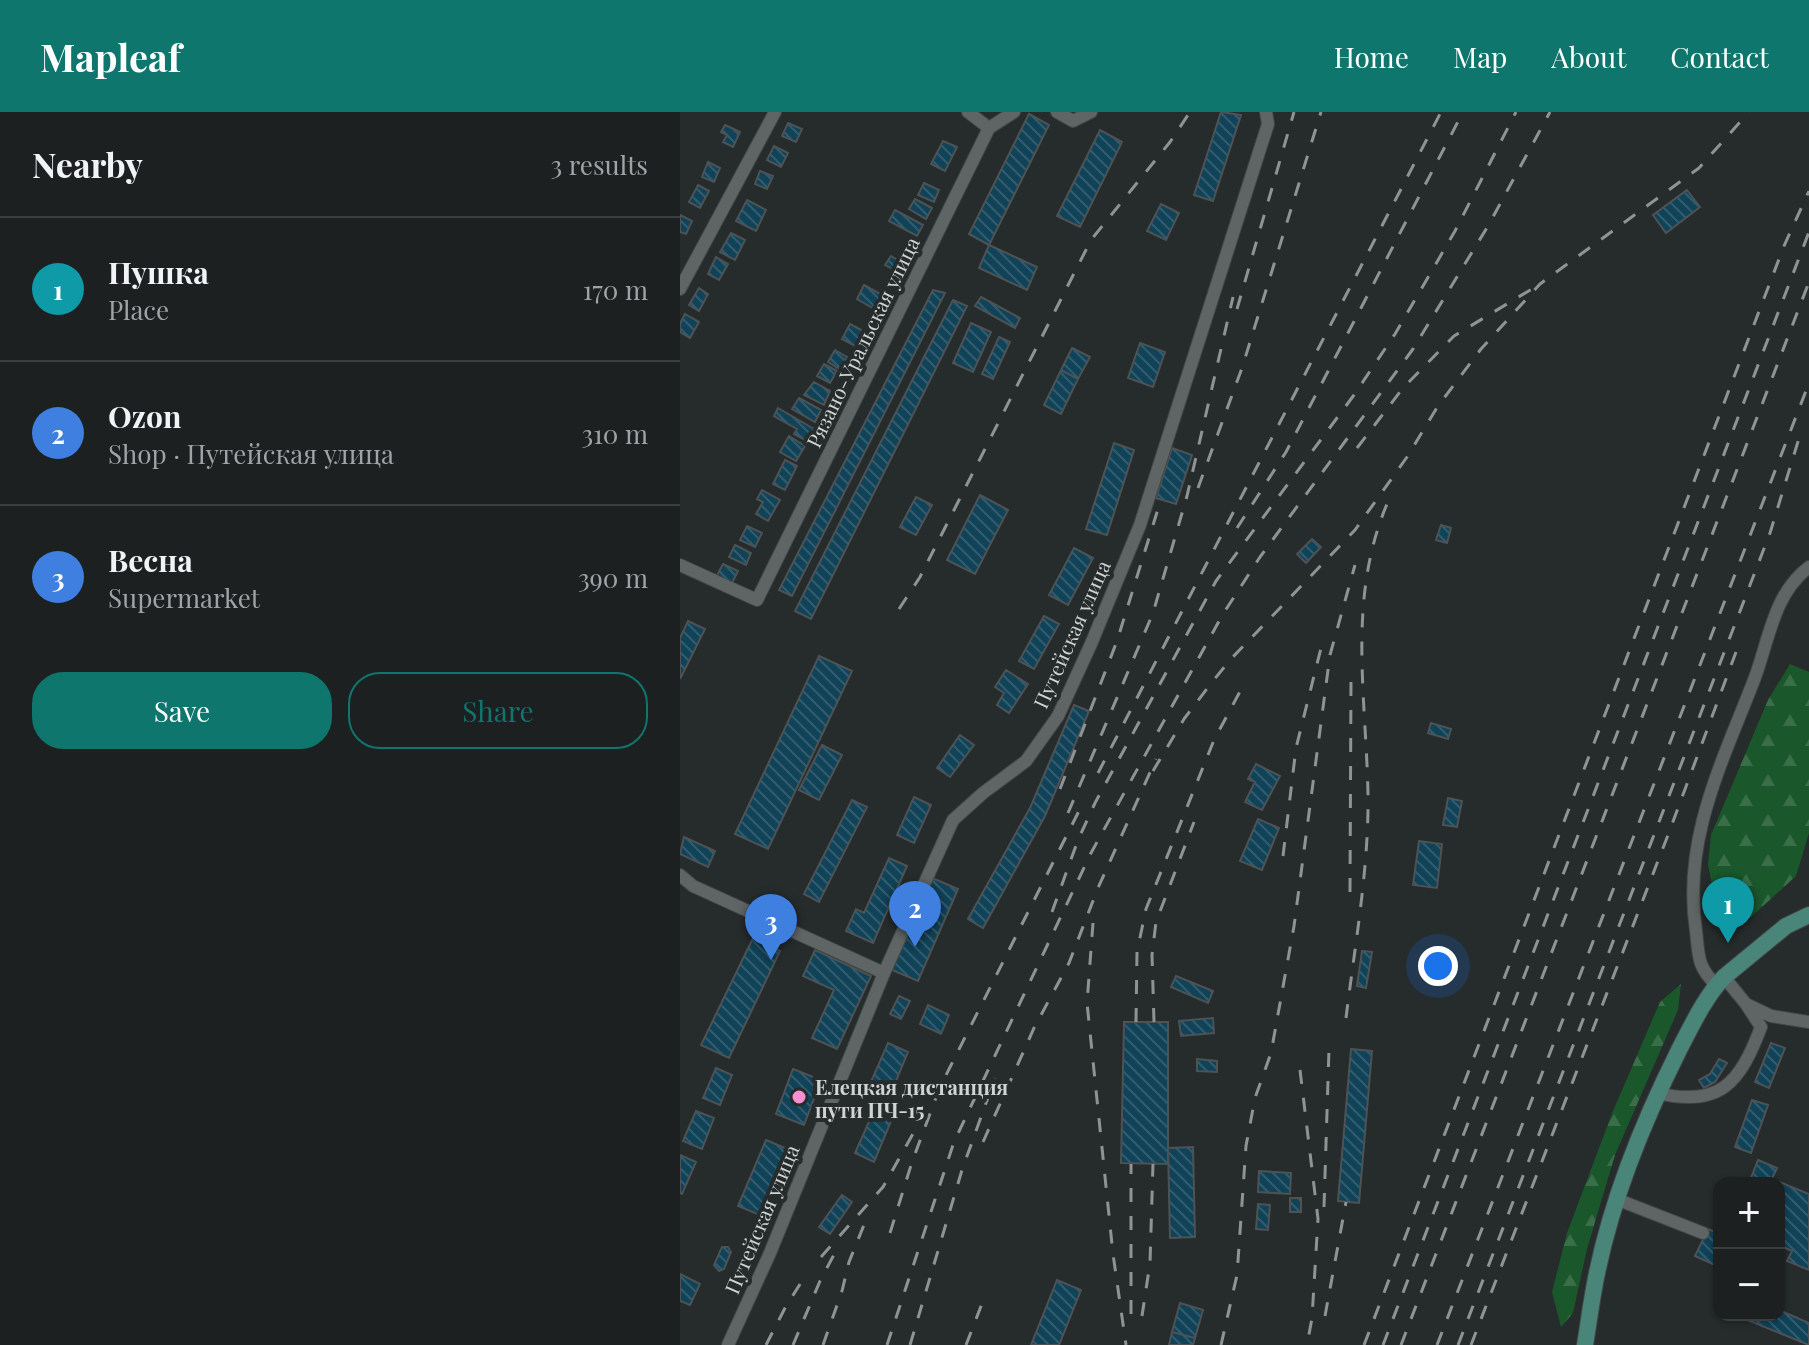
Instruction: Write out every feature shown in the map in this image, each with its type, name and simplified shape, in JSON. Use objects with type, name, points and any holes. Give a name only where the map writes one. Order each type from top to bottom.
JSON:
[{"type":"main road","points":[[1585,1345],[1597,1273],[1616,1199],[1657,1093],[1720,981],[1786,926],[1809,915]]},
{"type":"street","points":[[680,289],[775,112]]},
{"type":"street","points":[[968,112],[989,128],[1014,112]]},
{"type":"street","points":[[1057,112],[1073,121],[1091,112]]},
{"type":"street","name":"Путейская улица","points":[[728,1345],[770,1253],[884,973],[953,820],[1026,761],[1058,716],[1091,644],[1140,525],[1268,124],[1266,112]]},
{"type":"street","name":"Рязано-Уральская улица","points":[[680,565],[757,600],[989,128]]},
{"type":"street","points":[[1657,1093],[1684,1100],[1706,1098],[1730,1083],[1751,1053],[1761,1027],[1746,1004],[1720,981],[1701,971],[1692,907],[1695,849],[1709,797],[1761,661],[1779,601],[1809,567]]},
{"type":"street","points":[[680,875],[693,886],[884,973]]},
{"type":"street","points":[[1746,1004],[1771,1016],[1809,1022]]},
{"type":"street","points":[[1616,1199],[1703,1233]]},
{"type":"green space","points":[[1790,664],[1809,672],[1809,833],[1796,876],[1751,917],[1716,906],[1708,864],[1711,835],[1768,700]]},
{"type":"green space","points":[[1681,984],[1678,1010],[1615,1155],[1587,1249],[1573,1313],[1561,1327],[1552,1292],[1567,1233],[1613,1111],[1660,1002]]},
{"type":"building","points":[[1221,112],[1241,115],[1213,201],[1194,195]]},
{"type":"building","points":[[1029,114],[1049,125],[989,245],[969,234]]},
{"type":"building","points":[[788,123],[802,129],[796,142],[782,136]]},
{"type":"building","points":[[725,125],[740,132],[733,147],[723,142],[727,135],[721,132]]},
{"type":"building","points":[[1100,130],[1122,142],[1080,227],[1057,216]]},
{"type":"building","points":[[943,141],[957,147],[945,171],[931,164]]},
{"type":"building","points":[[774,146],[788,153],[781,167],[767,160]]},
{"type":"building","points":[[708,162],[720,168],[714,182],[702,177]]},
{"type":"building","points":[[760,171],[773,176],[767,189],[755,184]]},
{"type":"building","points":[[924,183],[939,190],[934,202],[918,195]]},
{"type":"building","points":[[698,185],[709,191],[700,208],[689,202]]},
{"type":"building","points":[[1687,190],[1700,207],[1666,233],[1653,215]]},
{"type":"building","points":[[915,199],[932,208],[926,219],[909,209]]},
{"type":"building","points":[[747,200],[766,210],[756,231],[736,221]]},
{"type":"building","points":[[1161,204],[1179,213],[1166,240],[1147,231]]},
{"type":"building","points":[[895,210],[923,225],[917,236],[889,221]]},
{"type":"building","points":[[680,215],[692,221],[686,234],[680,232]]},
{"type":"building","points":[[731,233],[745,240],[735,260],[720,252]]},
{"type":"building","points":[[989,245],[1037,267],[1027,290],[979,268]]},
{"type":"building","points":[[891,256],[901,262],[896,271],[885,265]]},
{"type":"building","points":[[716,257],[728,264],[719,280],[708,274]]},
{"type":"building","points":[[864,285],[884,296],[876,310],[857,299]]},
{"type":"building","points":[[699,288],[708,294],[699,311],[689,305]]},
{"type":"building","points":[[933,290],[945,293],[792,596],[779,590]]},
{"type":"building","points":[[981,297],[1020,318],[1015,328],[975,306]]},
{"type":"building","points":[[953,300],[967,306],[811,619],[795,611]]},
{"type":"building","points":[[685,314],[699,322],[690,338],[680,332]]},
{"type":"building","points":[[971,323],[991,332],[973,372],[953,363]]},
{"type":"building","points":[[850,324],[865,332],[857,347],[842,339]]},
{"type":"building","points":[[999,337],[1010,342],[993,379],[982,374]]},
{"type":"building","points":[[1140,343],[1165,352],[1153,387],[1128,378]]},
{"type":"building","points":[[1072,348],[1090,357],[1078,379],[1061,370]]},
{"type":"building","points":[[835,350],[847,357],[839,369],[828,362]]},
{"type":"building","points":[[824,364],[837,371],[830,383],[817,376]]},
{"type":"building","points":[[1061,370],[1078,379],[1061,414],[1044,405]]},
{"type":"building","points":[[814,382],[830,391],[824,405],[804,395]]},
{"type":"building","points":[[799,398],[821,410],[815,422],[792,409]]},
{"type":"building","points":[[778,408],[814,429],[807,441],[794,434],[797,429],[774,416]]},
{"type":"building","points":[[789,436],[805,446],[796,461],[780,452]]},
{"type":"building","points":[[1114,443],[1134,450],[1107,535],[1086,529]]},
{"type":"building","points":[[1172,448],[1192,455],[1176,504],[1156,498]]},
{"type":"building","points":[[785,460],[797,466],[785,490],[773,484]]},
{"type":"building","points":[[762,490],[780,500],[768,521],[756,514],[763,502],[757,499]]},
{"type":"building","points":[[980,495],[1008,510],[975,574],[947,560]]},
{"type":"building","points":[[916,497],[932,505],[916,535],[900,527]]},
{"type":"building","points":[[1441,525],[1451,528],[1447,543],[1436,540]]},
{"type":"building","points":[[747,526],[762,533],[755,547],[740,540]]},
{"type":"building","points":[[1312,539],[1321,547],[1306,563],[1297,554]]},
{"type":"building","points":[[735,545],[751,553],[746,565],[729,557]]},
{"type":"building","points":[[1074,548],[1093,558],[1068,605],[1049,595]]},
{"type":"building","points":[[723,564],[738,571],[731,585],[716,577]]},
{"type":"building","points":[[1044,616],[1059,624],[1034,669],[1019,661]]},
{"type":"building","points":[[688,621],[705,629],[680,679],[680,638]]},
{"type":"building","points":[[819,656],[852,671],[768,849],[735,834]]},
{"type":"building","points":[[1006,670],[1028,684],[1009,713],[997,705],[1004,693],[995,687]]},
{"type":"building","points":[[1074,705],[1089,711],[1045,816],[983,928],[968,919],[1030,808]]},
{"type":"building","points":[[1431,723],[1451,729],[1448,739],[1428,733]]},
{"type":"building","points":[[960,735],[974,745],[950,777],[937,768]]},
{"type":"building","points":[[822,745],[842,755],[819,800],[799,790]]},
{"type":"building","points":[[1256,764],[1280,776],[1262,810],[1245,802],[1255,782],[1248,779]]},
{"type":"building","points":[[914,797],[931,805],[914,843],[897,835]]},
{"type":"building","points":[[1448,798],[1462,801],[1457,827],[1443,825]]},
{"type":"building","points":[[852,800],[867,807],[819,902],[804,894]]},
{"type":"building","points":[[1258,819],[1279,828],[1262,870],[1240,861]]},
{"type":"building","points":[[684,837],[715,851],[708,867],[680,854]]},
{"type":"building","points":[[1419,841],[1442,844],[1437,888],[1413,885]]},
{"type":"building","points":[[889,858],[907,866],[873,943],[846,931],[856,909],[864,913]]},
{"type":"building","points":[[932,878],[958,889],[918,981],[892,970]]},
{"type":"building","points":[[753,938],[780,951],[729,1058],[701,1045]]},
{"type":"building","points":[[815,950],[871,976],[837,1049],[812,1038],[834,990],[803,976]]},
{"type":"building","points":[[1362,951],[1372,952],[1366,988],[1357,986]]},
{"type":"building","points":[[1176,976],[1213,991],[1208,1003],[1171,987]]},
{"type":"building","points":[[899,996],[910,1001],[901,1019],[890,1014]]},
{"type":"building","points":[[928,1005],[949,1015],[941,1034],[920,1024]]},
{"type":"building","points":[[1213,1018],[1214,1033],[1181,1036],[1179,1021]]},
{"type":"building","points":[[1124,1022],[1168,1022],[1168,1164],[1121,1163]]},
{"type":"building","points":[[888,1043],[908,1052],[891,1093],[870,1084]]},
{"type":"building","points":[[1771,1043],[1785,1048],[1769,1088],[1755,1082]]},
{"type":"building","points":[[1351,1049],[1372,1051],[1359,1203],[1338,1201]]},
{"type":"building","points":[[1197,1059],[1217,1061],[1217,1072],[1197,1071]]},
{"type":"building","points":[[1719,1059],[1727,1063],[1715,1082],[1704,1088],[1699,1080],[1710,1074]]},
{"type":"building","points":[[716,1068],[732,1075],[720,1105],[703,1098]]},
{"type":"building","name":"Елецкая дистанция пути ПЧ-15","points":[[793,1069],[821,1080],[804,1125],[776,1114]]},
{"type":"building","points":[[1752,1100],[1768,1105],[1751,1153],[1735,1147]]},
{"type":"building","points":[[876,1106],[894,1114],[874,1162],[855,1153]]},
{"type":"building","points":[[696,1111],[714,1118],[702,1149],[683,1141]]},
{"type":"building","points":[[766,1140],[790,1150],[762,1216],[738,1206]]},
{"type":"building","points":[[1193,1147],[1195,1237],[1170,1238],[1168,1148]]},
{"type":"building","points":[[680,1155],[696,1162],[682,1194],[680,1193]]},
{"type":"building","points":[[1758,1160],[1777,1168],[1773,1177],[1751,1177]]},
{"type":"building","points":[[1259,1171],[1291,1173],[1290,1194],[1258,1192]]},
{"type":"building","points":[[1785,1184],[1809,1194],[1809,1270],[1787,1261],[1792,1251],[1785,1248]]},
{"type":"building","points":[[842,1195],[852,1202],[830,1234],[819,1227]]},
{"type":"building","points":[[1290,1198],[1301,1198],[1301,1212],[1290,1212]]},
{"type":"building","points":[[1258,1204],[1270,1205],[1268,1230],[1256,1229]]},
{"type":"building","points":[[1708,1229],[1713,1231],[1713,1264],[1695,1256]]},
{"type":"building","points":[[722,1247],[728,1247],[731,1252],[724,1269],[719,1271],[714,1265]]},
{"type":"building","points":[[680,1274],[700,1284],[690,1305],[680,1301]]},
{"type":"building","points":[[1057,1280],[1081,1290],[1059,1345],[1031,1345]]},
{"type":"building","points":[[1180,1303],[1203,1310],[1195,1338],[1172,1332]]},
{"type":"building","points":[[1785,1313],[1809,1323],[1809,1345],[1750,1321],[1785,1321]]},
{"type":"building","points":[[1172,1332],[1195,1338],[1193,1345],[1169,1345]]},
{"type":"railway","points":[[899,609],[920,577],[1091,240],[1170,142],[1190,112]]},
{"type":"railway","points":[[1237,309],[1294,112]]},
{"type":"railway","points":[[1198,488],[1242,368],[1321,112]]},
{"type":"railway","points":[[1098,773],[1441,112]]},
{"type":"railway","points":[[1237,528],[1286,452],[1463,112]]},
{"type":"railway","points":[[1052,912],[1095,803],[1216,581],[1354,395],[1395,334],[1455,231],[1516,112]]},
{"type":"railway","points":[[887,1345],[954,1142],[1091,853],[1223,614],[1260,557],[1413,349],[1488,226],[1550,112]]},
{"type":"railway","points":[[1153,771],[1184,719],[1230,660],[1355,530],[1407,457],[1438,406],[1481,349],[1540,284],[1699,168],[1749,112]]},
{"type":"railway","points":[[1364,1345],[1784,246],[1809,191]]},
{"type":"railway","points":[[1383,1345],[1809,232]]},
{"type":"railway","points":[[1401,1345],[1809,282]]},
{"type":"railway","points":[[1357,448],[1403,388],[1454,336],[1540,284]]},
{"type":"railway","points":[[1068,813],[1153,613],[1187,496],[1233,297]]},
{"type":"railway","points":[[1437,1345],[1809,383]]},
{"type":"railway","points":[[1458,1345],[1770,533],[1800,435]]},
{"type":"railway","points":[[1346,1018],[1361,906],[1368,822],[1363,605],[1377,532],[1391,495]]},
{"type":"railway","points":[[1060,789],[1117,641],[1158,509]]},
{"type":"railway","points":[[1221,1345],[1237,1275],[1246,1146],[1255,1098],[1271,1053],[1294,926],[1330,655],[1355,565]]},
{"type":"railway","points":[[1283,856],[1296,748],[1322,644]]},
{"type":"railway","points":[[1471,1345],[1739,644]]},
{"type":"railway","points":[[1350,892],[1351,680]]},
{"type":"railway","points":[[1136,1022],[1137,952],[1146,909],[1214,740],[1244,684]]},
{"type":"railway","points":[[983,1142],[1034,1028],[1069,963],[1098,888],[1156,759]]},
{"type":"railway","points":[[890,1233],[940,1087],[1084,801]]},
{"type":"railway","points":[[1154,1022],[1152,955],[1156,922],[1194,822]]},
{"type":"railway","points":[[1093,923],[1087,1003],[1113,1254],[1126,1345]]},
{"type":"railway","points":[[1324,1207],[1329,1049]]},
{"type":"railway","points":[[1300,1070],[1318,1219],[1312,1318],[1307,1345]]},
{"type":"railway","points":[[910,1345],[962,1170],[995,1078]]},
{"type":"railway","points":[[821,1257],[883,1187],[914,1132]]},
{"type":"railway","points":[[1131,1164],[1131,1314]]},
{"type":"railway","points":[[1142,1316],[1150,1263],[1153,1164]]},
{"type":"railway","points":[[1325,1316],[1346,1202]]},
{"type":"railway","points":[[823,1345],[849,1262],[868,1215]]},
{"type":"railway","points":[[793,1345],[837,1249]]},
{"type":"railway","points":[[766,1345],[807,1273]]},
{"type":"railway","points":[[966,1345],[983,1301]]},
{"type":"place","name":"Пушка","points":[[1728,943]]},
{"type":"place","name":"Ozon","points":[[915,947]]},
{"type":"place","name":"Весна","points":[[771,960]]},
{"type":"place","name":"Елецкая дистанция пути ПЧ-15","points":[[799,1097]]}]
